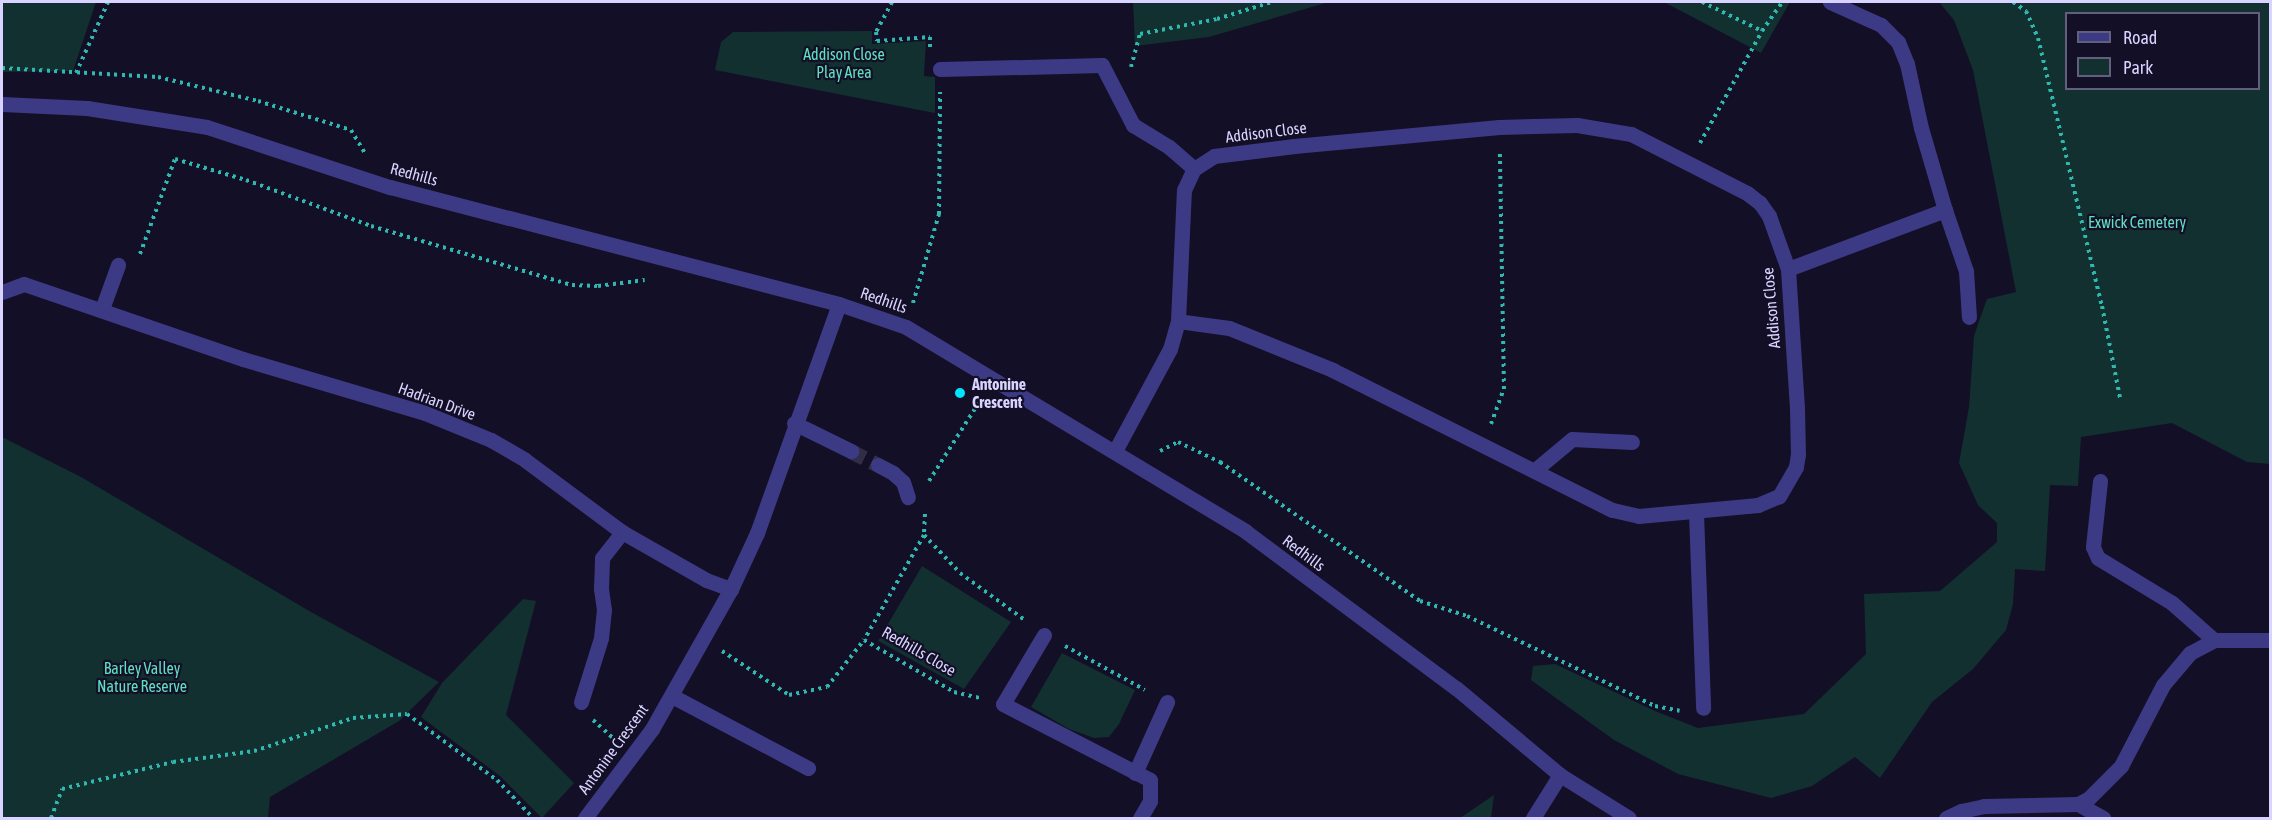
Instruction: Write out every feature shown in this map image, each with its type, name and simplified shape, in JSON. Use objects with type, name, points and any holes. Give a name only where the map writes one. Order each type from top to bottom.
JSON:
[{"type":"street","points":[[1830,2],[1881,26],[1898,42],[1907,64],[1921,128],[1945,210],[1966,272],[1969,317]]},
{"type":"street","points":[[940,69],[1102,65],[1133,125],[1169,147],[1194,169],[1184,190],[1178,321],[1170,350],[1115,451]]},
{"type":"street","name":"Redhills","points":[[2,104],[87,108],[207,127],[390,187],[838,304],[906,327],[1136,463],[1245,531],[1456,688],[1560,775],[1629,819]]},
{"type":"street","name":"Addison Close","points":[[1178,321],[1229,328],[1333,370],[1612,510],[1639,516],[1696,513],[1770,502],[1787,486],[1796,467],[1797,408],[1788,269],[1769,216],[1760,203],[1747,193],[1640,139],[1605,128],[1577,125],[1499,127],[1294,146],[1214,156],[1194,169]]},
{"type":"street","points":[[1788,269],[1945,210]]},
{"type":"street","points":[[102,309],[118,265]]},
{"type":"street","name":"Hadrian Drive","points":[[2,292],[24,284],[243,359],[425,413],[491,440],[525,460],[622,532],[706,580],[731,589]]},
{"type":"street","name":"Antonine Crescent","points":[[585,819],[635,754],[672,696],[731,589],[757,533],[838,304]]},
{"type":"street","points":[[794,423],[851,451]]},
{"type":"street","points":[[1535,470],[1572,439],[1632,442]]},
{"type":"street","points":[[878,465],[894,473],[903,482],[908,497]]},
{"type":"street","points":[[2100,481],[2093,546],[2098,558],[2172,603],[2214,640]]},
{"type":"street","points":[[1696,513],[1703,708]]},
{"type":"street","points":[[580,702],[601,638],[604,610],[601,589],[602,558],[622,532]]},
{"type":"street","points":[[1044,635],[1003,704],[1150,780],[1150,801],[1140,819]]},
{"type":"street","points":[[1946,819],[1961,811],[1984,806],[2078,804],[2098,791],[2121,766],[2163,685],[2190,653],[2214,640],[2271,640]]},
{"type":"street","points":[[672,696],[808,768]]},
{"type":"street","points":[[1135,773],[1167,702]]},
{"type":"street","points":[[1533,819],[1560,775]]},
{"type":"street","points":[[2078,804],[2103,819]]},
{"type":"path","points":[[76,73],[108,2]]},
{"type":"path","points":[[876,32],[892,2]]},
{"type":"path","points":[[1122,103],[1140,34],[1217,19],[1272,2]]},
{"type":"path","points":[[1702,2],[1762,31]]},
{"type":"path","points":[[1706,131],[1762,31],[1782,2]]},
{"type":"path","points":[[2013,2],[2026,11],[2038,38],[2102,306],[2120,398]]},
{"type":"path","points":[[906,327],[939,214],[940,97]]},
{"type":"path","points":[[1483,444],[1504,389],[1499,127]]},
{"type":"path","points":[[118,265],[138,262],[175,159],[246,180],[371,226],[572,285],[598,286],[639,282],[652,278],[667,258]]},
{"type":"path","points":[[947,450],[995,380]]},
{"type":"path","points":[[1136,463],[1178,442],[1220,462],[1420,601],[1467,616],[1655,706],[1681,711],[1703,708]]},
{"type":"path","name":"Redhills Close","points":[[924,535],[864,640],[954,692],[1003,704]]},
{"type":"path","points":[[704,640],[789,695],[827,687],[864,640]]},
{"type":"path","points":[[51,819],[62,789],[173,762],[254,751],[353,718],[407,714],[496,780],[533,819]]},
{"type":"green space","points":[[2,2],[96,2],[73,71],[2,72]]},
{"type":"green space","points":[[1133,2],[1329,2],[1209,37],[1135,46]]},
{"type":"green space","points":[[1664,2],[1790,2],[1761,53]]},
{"type":"green space","name":"Exwick Cemetery","points":[[1939,2],[2270,2],[2270,464],[2247,462],[2172,423],[2081,437],[2078,486],[2050,485],[2045,571],[2015,569],[2013,604],[2006,630],[1973,669],[1932,702],[1880,778],[1855,757],[1812,786],[1771,798],[1678,774],[1614,740],[1531,680],[1533,666],[1555,664],[1655,711],[1698,728],[1804,714],[1866,654],[1864,594],[1940,591],[1997,542],[1997,523],[1978,505],[1959,463],[1969,407],[1974,336],[1987,299],[2016,292],[1973,70],[1954,20]]},
{"type":"green space","name":"Addison Close Play Area","points":[[872,31],[872,44],[926,41],[924,76],[935,77],[935,113],[715,70],[721,42],[733,32]]},
{"type":"green space","name":"Barley Valley Nature Reserve","points":[[2,437],[81,477],[311,612],[439,682],[399,721],[270,797],[268,818],[2,818]]},
{"type":"green space","points":[[922,566],[1011,622],[964,689],[878,641]]},
{"type":"green space","points":[[523,599],[536,601],[506,715],[574,783],[542,818],[500,776],[421,717],[442,683]]},
{"type":"green space","points":[[1062,653],[1135,690],[1119,724],[1109,737],[1094,738],[1069,729],[1031,707]]},
{"type":"green space","points":[[1494,795],[1491,818],[1460,818]]},
{"type":"tunnel","points":[[851,451],[878,465]]},
{"type":"place","name":"Antonine Crescent","points":[[960,393]]}]
